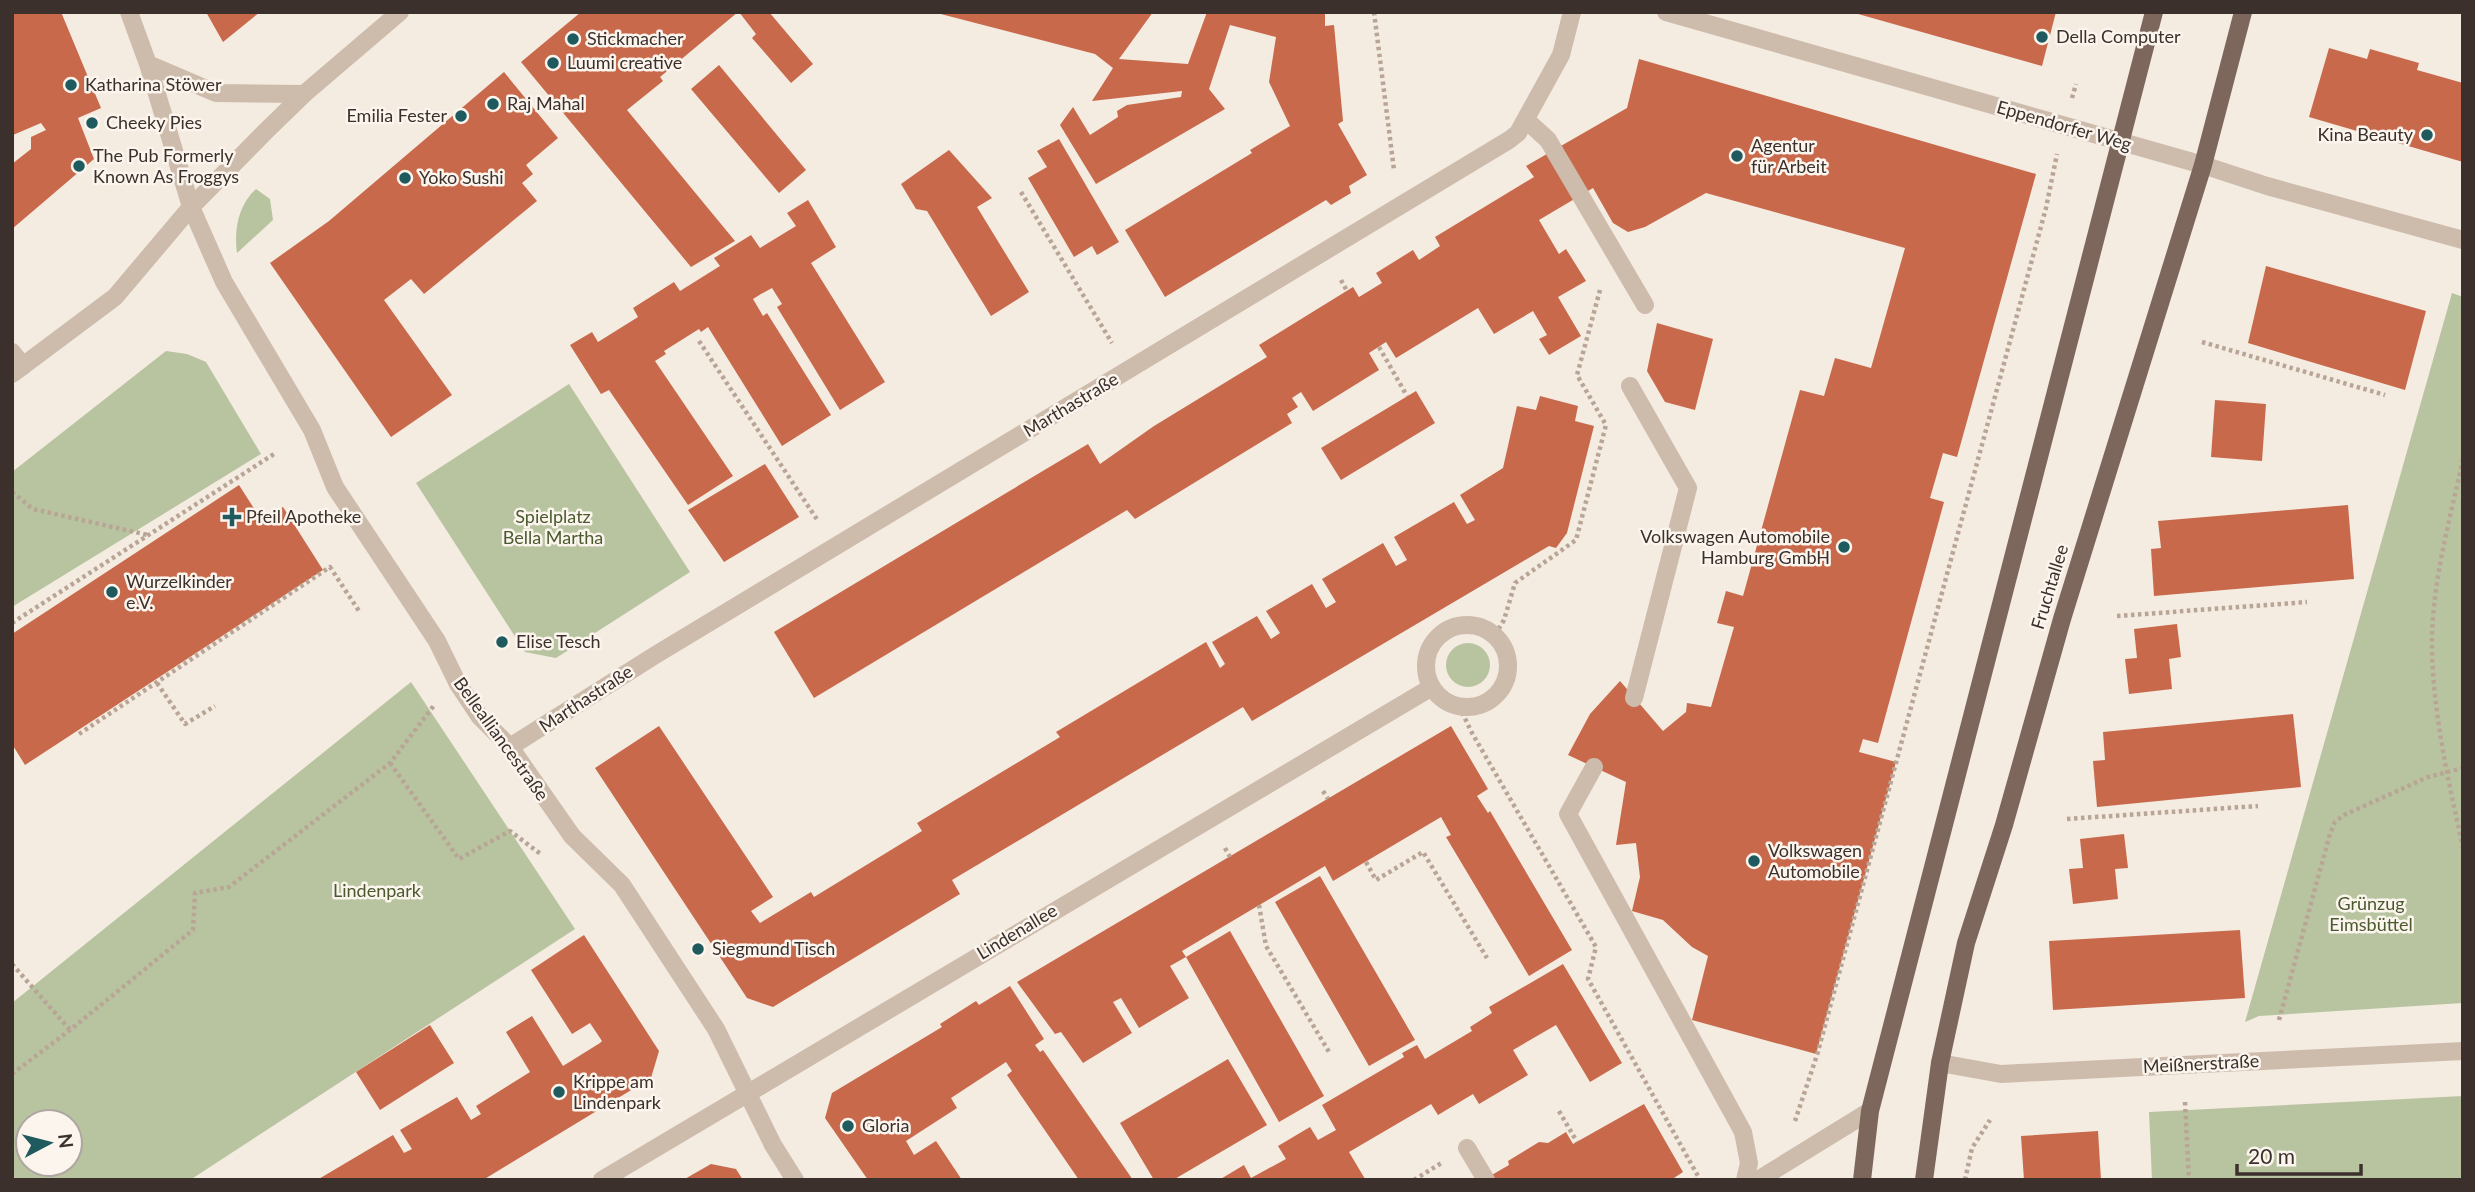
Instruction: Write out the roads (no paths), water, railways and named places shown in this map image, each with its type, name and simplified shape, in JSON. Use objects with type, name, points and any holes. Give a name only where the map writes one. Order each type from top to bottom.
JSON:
[{"type":"main road","points":[[1862,1180],[1870,1111],[2154,12]]},
{"type":"main road","name":"Fruchtallee","points":[[1924,1180],[1940,1063],[1966,943],[2004,825],[2062,619],[2203,165],[2243,12]]},
{"type":"street","name":"Bellealliancestraße","points":[[129,12],[148,64],[191,207],[224,282],[312,430],[335,487],[437,640],[458,684],[480,717],[510,747],[572,836],[622,885],[716,1029],[778,1155],[795,1180]]},
{"type":"street","points":[[16,364],[115,297],[191,207],[303,94],[400,12]]},
{"type":"street","name":"Marthastraße","points":[[510,747],[657,654],[1509,140],[1518,133],[1526,120],[1561,55],[1572,12]]},
{"type":"street","name":"Eppendorfer Weg","points":[[1666,12],[2463,240]]},
{"type":"street","points":[[148,64],[216,93],[303,94]]},
{"type":"street","points":[[1526,120],[1548,141],[1645,305]]},
{"type":"street","points":[[1630,386],[1688,488],[1634,698]]},
{"type":"street","points":[[1469,624],[1482,627],[1495,635],[1503,645],[1508,658],[1504,684],[1497,695],[1485,703],[1460,706],[1439,696],[1432,687],[1427,677],[1427,657],[1432,643],[1442,633],[1454,626],[1469,624]]},
{"type":"street","name":"Lindenallee","points":[[602,1180],[1432,687]]},
{"type":"street","points":[[1594,767],[1568,814],[1743,1132],[1749,1163],[1745,1180]]},
{"type":"street","name":"Meißnerstraße","points":[[1940,1063],[2001,1074],[2463,1051]]},
{"type":"street","points":[[1758,1180],[1870,1111]]},
{"type":"street","points":[[1467,1148],[1486,1180]]},
{"type":"place","name":"Della Computer","points":[[2042,37]]},
{"type":"place","name":"Stickmacher","points":[[573,39]]},
{"type":"place","name":"Luumi creative","points":[[553,63]]},
{"type":"place","name":"Katharina Stöwer","points":[[71,85]]},
{"type":"place","name":"Raj Mahal","points":[[493,104]]},
{"type":"place","name":"Emilia Fester","points":[[461,116]]},
{"type":"place","name":"Cheeky Pies","points":[[92,123]]},
{"type":"place","name":"Kina Beauty","points":[[2427,135]]},
{"type":"place","name":"Agentur für Arbeit","points":[[1737,156]]},
{"type":"place","name":"The Pub Formerly Known As Froggys","points":[[79,166]]},
{"type":"place","name":"Yoko Sushi","points":[[405,178]]},
{"type":"place","name":"Pfeil Apotheke","points":[[232,517]]},
{"type":"place","name":"Volkswagen Automobile Hamburg GmbH","points":[[1844,547]]},
{"type":"place","name":"Wurzelkinder e.V.","points":[[112,592]]},
{"type":"place","name":"Elise Tesch","points":[[502,642]]},
{"type":"place","name":"Volkswagen Automobile","points":[[1754,861]]},
{"type":"place","name":"Siegmund Tisch","points":[[698,949]]},
{"type":"place","name":"Krippe am Lindenpark","points":[[559,1092]]},
{"type":"place","name":"Gloria","points":[[848,1126]]},
{"type":"park label","name":"Spielplatz Bella Martha","points":[[553,527]]},
{"type":"park label","name":"Lindenpark","points":[[377,891]]},
{"type":"park label","name":"Grünzug Eimsbüttel","points":[[2371,914]]}]
